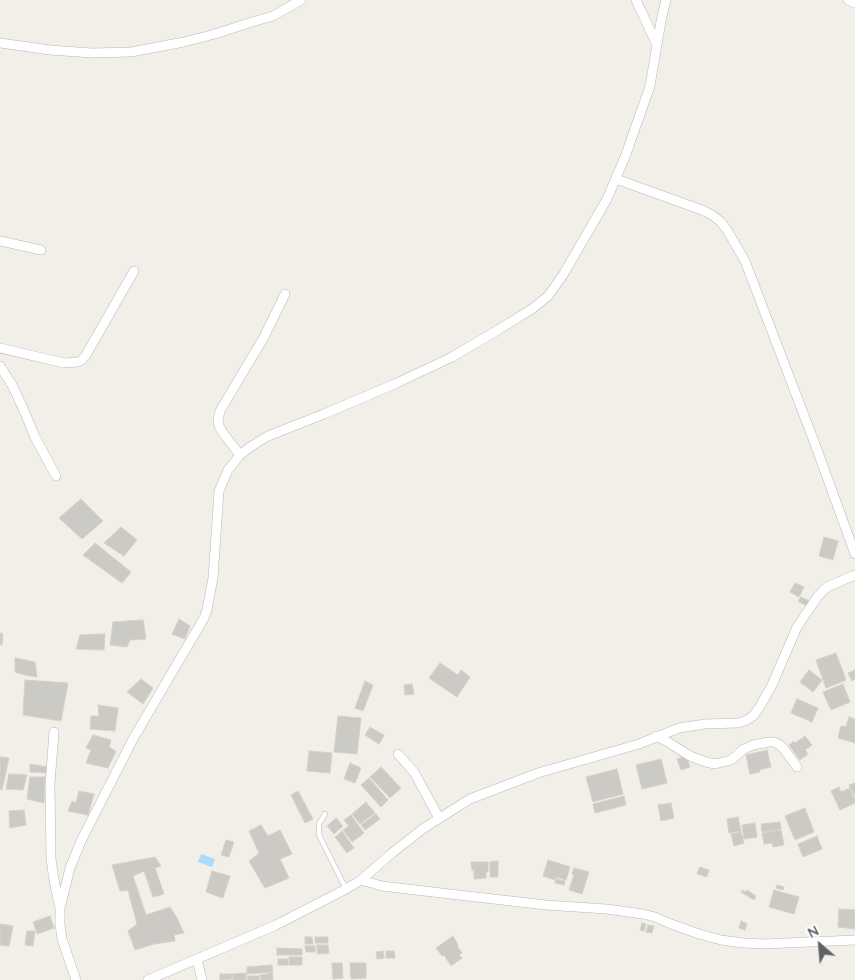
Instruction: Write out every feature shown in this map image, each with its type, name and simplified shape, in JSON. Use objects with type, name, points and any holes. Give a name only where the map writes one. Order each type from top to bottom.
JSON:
[{"type":"street","points":[[0,43],[50,50],[92,53],[131,52],[215,34],[273,16],[301,0]]},
{"type":"street","points":[[636,0],[657,46]]},
{"type":"street","points":[[60,908],[70,868],[81,841],[134,739],[204,618],[213,578],[219,491],[228,470],[240,454],[268,436],[324,414],[452,357],[532,309],[548,296],[563,275],[607,199],[625,158],[650,86],[666,0]]},
{"type":"street","points":[[848,0],[855,3]]},
{"type":"street","points":[[616,180],[702,210],[721,222],[727,230],[745,261],[855,554]]},
{"type":"street","points":[[0,241],[41,250]]},
{"type":"street","points":[[0,348],[64,363],[82,360],[134,271]]},
{"type":"street","points":[[240,454],[219,426],[220,411],[264,338],[285,294]]},
{"type":"street","points":[[0,366],[12,385],[35,437],[56,476]]},
{"type":"street","points":[[148,980],[276,925],[346,889],[361,880],[392,853],[439,818],[470,799],[545,770],[639,744],[656,736],[690,726],[745,721],[753,716],[759,708],[772,685],[797,627],[818,596],[827,587],[855,575]]},
{"type":"street","points":[[54,732],[50,784],[52,859],[60,908],[62,939],[76,980]]},
{"type":"street","points":[[656,736],[690,756],[715,764],[731,760],[744,749],[753,745],[774,742],[784,749],[798,767]]},
{"type":"street","points":[[398,754],[414,772],[439,818]]},
{"type":"street","points":[[361,880],[382,886],[440,893],[644,914],[655,916],[699,934],[742,943],[764,944],[855,940]]},
{"type":"street","points":[[197,959],[202,980]]},
{"type":"lane","points":[[325,814],[318,829],[319,835],[346,889]]},
{"type":"water","points":[[201,854],[215,859],[212,867],[198,862]]},
{"type":"building","points":[[81,499],[103,521],[82,539],[59,518]]},
{"type":"building","points":[[121,527],[137,540],[124,556],[104,543]]},
{"type":"building","points":[[824,537],[838,541],[833,560],[819,556]]},
{"type":"building","points":[[95,543],[131,572],[122,583],[83,555]]},
{"type":"building","points":[[795,583],[804,587],[799,597],[790,592]]},
{"type":"building","points":[[801,597],[809,601],[807,606],[798,601]]},
{"type":"building","points":[[179,619],[190,626],[185,639],[172,634]]},
{"type":"building","points":[[143,620],[146,639],[130,640],[127,647],[110,645],[113,622]]},
{"type":"building","points":[[0,633],[3,634],[2,645],[0,645]]},
{"type":"building","points":[[105,634],[104,650],[76,649],[80,635]]},
{"type":"building","points":[[836,653],[846,680],[826,688],[816,660]]},
{"type":"building","points":[[15,658],[35,662],[37,677],[15,672]]},
{"type":"building","points":[[440,663],[458,675],[461,670],[470,677],[457,697],[429,678]]},
{"type":"building","points":[[809,670],[822,680],[813,692],[800,682]]},
{"type":"building","points":[[855,670],[855,679],[852,681],[848,673]]},
{"type":"building","points":[[141,679],[153,688],[143,704],[127,692]]},
{"type":"building","points":[[25,680],[68,683],[61,721],[23,715]]},
{"type":"building","points":[[365,681],[373,685],[363,711],[355,708]]},
{"type":"building","points":[[412,684],[414,694],[405,695],[404,685]]},
{"type":"building","points":[[843,684],[850,702],[831,710],[823,692]]},
{"type":"building","points":[[797,699],[818,708],[812,722],[791,713]]},
{"type":"building","points":[[98,705],[118,708],[115,731],[90,729],[91,716],[99,716]]},
{"type":"building","points":[[338,716],[361,718],[357,754],[334,752]]},
{"type":"building","points":[[849,717],[855,719],[855,743],[838,738],[841,726],[846,727]]},
{"type":"building","points":[[370,727],[384,735],[379,744],[365,735]]},
{"type":"building","points":[[93,735],[111,740],[109,747],[116,751],[108,768],[86,763],[91,750],[86,748]]},
{"type":"building","points":[[805,736],[812,745],[805,750],[808,754],[800,760],[789,745]]},
{"type":"building","points":[[767,750],[771,767],[750,774],[746,755]]},
{"type":"building","points":[[309,751],[332,753],[330,773],[307,771]]},
{"type":"building","points":[[686,756],[690,767],[681,770],[677,759]]},
{"type":"building","points":[[0,757],[9,758],[2,790],[0,789]]},
{"type":"building","points":[[661,759],[667,783],[642,789],[636,765]]},
{"type":"building","points":[[350,763],[361,768],[355,783],[344,779]]},
{"type":"building","points":[[30,764],[48,767],[46,773],[30,772]]},
{"type":"building","points":[[381,767],[401,788],[390,798],[370,777]]},
{"type":"building","points":[[617,769],[623,794],[593,802],[586,777]]},
{"type":"building","points":[[9,774],[27,775],[23,790],[6,789]]},
{"type":"building","points":[[30,777],[45,777],[44,803],[27,799]]},
{"type":"building","points":[[369,778],[388,800],[381,807],[361,785]]},
{"type":"building","points":[[855,783],[855,796],[849,785]]},
{"type":"building","points":[[839,787],[841,792],[850,788],[855,800],[855,803],[840,810],[831,791]]},
{"type":"building","points":[[79,791],[94,794],[88,815],[68,811],[72,801],[76,803]]},
{"type":"building","points":[[298,791],[313,819],[305,823],[291,795]]},
{"type":"building","points":[[624,796],[626,805],[595,813],[593,804]]},
{"type":"building","points":[[366,802],[375,813],[360,824],[352,814]]},
{"type":"building","points":[[671,803],[674,818],[661,821],[658,805]]},
{"type":"building","points":[[805,808],[814,832],[795,840],[785,816]]},
{"type":"building","points":[[24,810],[26,825],[10,828],[9,811]]},
{"type":"building","points":[[376,814],[380,819],[365,830],[361,825]]},
{"type":"building","points":[[351,815],[364,833],[352,842],[343,830],[349,826],[344,820]]},
{"type":"building","points":[[738,817],[741,831],[729,833],[727,819]]},
{"type":"building","points":[[336,818],[343,826],[334,834],[327,826]]},
{"type":"building","points":[[780,822],[781,829],[762,832],[761,824]]},
{"type":"building","points":[[755,823],[757,837],[744,839],[742,825]]},
{"type":"building","points":[[261,825],[268,836],[280,830],[292,854],[280,859],[289,878],[265,888],[249,861],[259,853],[249,831]]},
{"type":"building","points":[[781,830],[784,845],[773,847],[772,843],[764,844],[762,833]]},
{"type":"building","points":[[342,831],[354,848],[347,853],[335,837]]},
{"type":"building","points":[[741,832],[744,843],[734,846],[731,834]]},
{"type":"building","points":[[817,836],[822,849],[803,857],[798,844]]},
{"type":"building","points":[[226,840],[234,842],[229,857],[221,855]]},
{"type":"building","points":[[155,857],[161,866],[155,868],[164,894],[153,897],[144,871],[133,876],[146,915],[170,907],[184,933],[174,935],[175,941],[154,944],[135,950],[128,931],[137,924],[128,890],[120,891],[112,865]]},
{"type":"building","points":[[548,860],[570,867],[566,880],[556,877],[555,880],[543,876]]},
{"type":"building","points":[[498,861],[498,877],[490,877],[490,862]]},
{"type":"building","points":[[471,862],[488,862],[486,878],[474,879],[474,870],[472,870]]},
{"type":"building","points":[[700,867],[709,870],[707,877],[697,874]]},
{"type":"building","points":[[574,868],[589,872],[582,894],[569,890],[574,875],[572,874]]},
{"type":"building","points":[[212,871],[230,876],[223,898],[206,892]]},
{"type":"building","points":[[556,879],[565,881],[564,885],[555,883]]},
{"type":"building","points":[[777,885],[784,887],[783,890],[776,888]]},
{"type":"building","points":[[742,890],[745,892],[747,890],[756,896],[754,900],[741,892]]},
{"type":"building","points":[[774,890],[799,897],[794,914],[769,907]]},
{"type":"building","points":[[839,909],[855,910],[855,929],[838,927]]},
{"type":"building","points":[[50,916],[54,928],[37,934],[33,922]]},
{"type":"building","points":[[741,921],[747,924],[745,930],[739,928]]},
{"type":"building","points":[[642,923],[646,924],[644,931],[640,930]]},
{"type":"building","points":[[0,924],[13,926],[9,946],[0,945]]},
{"type":"building","points":[[648,925],[654,926],[652,933],[646,932]]},
{"type":"building","points":[[27,931],[35,931],[33,946],[25,945]]},
{"type":"building","points":[[453,936],[462,953],[459,955],[462,958],[451,966],[444,955],[442,956],[436,948]]},
{"type":"building","points":[[305,937],[312,937],[313,944],[305,944]]},
{"type":"building","points":[[315,937],[328,937],[328,943],[315,943]]},
{"type":"building","points":[[317,945],[328,945],[329,953],[317,954]]},
{"type":"building","points":[[305,946],[315,946],[315,952],[306,952]]},
{"type":"building","points":[[277,948],[302,949],[302,955],[277,955]]},
{"type":"building","points":[[383,951],[384,958],[377,959],[376,952]]},
{"type":"building","points":[[386,951],[394,951],[395,958],[386,958]]},
{"type":"building","points":[[289,957],[302,957],[302,965],[289,965]]},
{"type":"building","points":[[278,959],[288,959],[288,965],[278,965]]},
{"type":"building","points":[[332,963],[342,963],[343,978],[333,979]]},
{"type":"building","points":[[350,963],[366,963],[366,978],[351,979]]},
{"type":"building","points":[[272,965],[273,972],[247,974],[247,967]]},
{"type":"building","points":[[246,973],[246,980],[233,980],[232,974]]},
{"type":"building","points":[[272,973],[273,980],[261,980],[260,975]]},
{"type":"building","points":[[220,974],[232,974],[232,979],[220,980]]},
{"type":"building","points":[[247,976],[259,976],[259,980],[248,980]]}]
